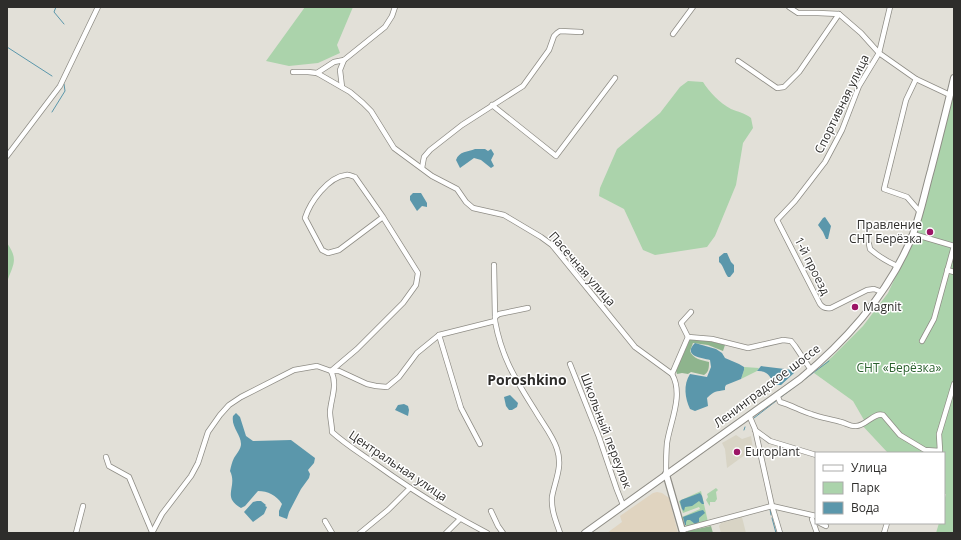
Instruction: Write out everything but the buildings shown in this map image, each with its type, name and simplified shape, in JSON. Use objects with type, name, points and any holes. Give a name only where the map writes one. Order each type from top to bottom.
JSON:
[{"type":"main road","name":"Ленинградское шоссе","points":[[585,533],[811,370],[834,350],[859,322],[882,292],[913,234],[951,99],[954,78]]},
{"type":"street","points":[[7,156],[60,86],[98,7]]},
{"type":"street","points":[[317,73],[334,62],[344,60],[385,27],[392,16],[395,7]]},
{"type":"street","points":[[673,34],[693,7]]},
{"type":"street","points":[[789,7],[798,13],[818,12],[839,14],[861,33],[879,53],[916,79],[951,99]]},
{"type":"street","name":"Спортивная улица","points":[[778,220],[795,201],[825,162],[842,130],[859,86],[879,53],[890,7]]},
{"type":"street","points":[[738,62],[776,88],[784,87],[799,72],[839,14]]},
{"type":"street","points":[[422,168],[424,157],[430,150],[462,125],[523,86],[549,50],[557,32],[580,32]]},
{"type":"street","points":[[342,87],[340,70],[344,60]]},
{"type":"street","name":"Пасечная улица","points":[[293,72],[317,73],[342,87],[363,102],[371,111],[394,148],[442,182],[457,190],[472,208],[504,215],[546,241],[635,347],[672,374]]},
{"type":"street","points":[[492,105],[556,156],[615,78]]},
{"type":"street","points":[[916,79],[906,100],[884,189],[907,197],[920,212]]},
{"type":"street","points":[[331,371],[357,350],[399,308],[416,284],[418,273],[383,217],[355,176],[346,174],[332,180],[321,190],[308,208],[305,218],[322,250],[328,253],[339,250],[383,217]]},
{"type":"street","name":"1-й проезд","points":[[778,220],[820,304],[823,307],[827,309],[831,308],[867,290],[874,289],[882,292]]},
{"type":"street","points":[[913,234],[954,246],[934,319],[922,341]]},
{"type":"street","points":[[869,244],[870,249],[884,261],[897,266]]},
{"type":"street","points":[[494,265],[495,319],[498,338],[505,359],[557,448],[559,468],[552,498],[552,506],[560,533]]},
{"type":"street","points":[[947,270],[954,272]]},
{"type":"street","points":[[152,532],[162,514],[191,476],[198,463],[208,432],[229,405],[241,397],[294,370],[317,366],[331,371],[339,371],[366,384],[387,387],[399,377],[417,353],[438,335],[495,319],[499,314],[528,308]]},
{"type":"street","points":[[691,312],[681,323],[688,338],[672,374],[674,379],[676,402],[667,442],[666,474],[682,532],[772,506],[808,514],[815,519]]},
{"type":"street","points":[[438,335],[461,408],[480,444]]},
{"type":"street","points":[[688,338],[712,339],[748,348],[783,340],[791,341],[796,346],[811,370]]},
{"type":"street","name":"Школьный переулок","points":[[570,364],[624,505]]},
{"type":"street","name":"Центральная улица","points":[[331,371],[335,386],[330,414],[332,432],[410,488],[460,519],[487,533]]},
{"type":"street","points":[[777,395],[780,402],[812,415],[853,426],[862,425],[878,415],[883,414],[900,435],[926,450],[940,452],[939,434],[954,384]]},
{"type":"street","points":[[948,406],[954,408]]},
{"type":"street","points":[[749,415],[755,429],[772,506],[780,533]]},
{"type":"street","points":[[755,429],[770,441],[815,455]]},
{"type":"street","points":[[106,457],[109,466],[129,477],[152,532]]},
{"type":"street","points":[[360,533],[388,510],[410,488]]},
{"type":"street","points":[[76,533],[83,506]]},
{"type":"street","points":[[491,511],[503,533]]},
{"type":"street","points":[[446,533],[460,519]]},
{"type":"street","points":[[325,521],[332,533]]},
{"type":"street","points":[[822,524],[826,526]]},
{"type":"shaded area","name":"Europlant","points":[[736,435],[742,439],[751,436],[753,449],[727,468],[725,449],[722,443]]},
{"type":"shaded area","points":[[653,493],[662,493],[669,498],[678,533],[607,533],[622,522],[620,516]]},
{"type":"shaded area","points":[[742,517],[746,533],[721,533],[719,526],[721,523]]},
{"type":"green space","points":[[305,7],[353,7],[337,45],[340,53],[318,63],[289,66],[266,61]]},
{"type":"green space","points":[[688,81],[703,82],[705,86],[723,104],[751,118],[753,128],[743,143],[736,185],[715,236],[707,247],[655,255],[643,250],[624,209],[599,196],[600,188],[617,149],[660,113],[680,87]]},
{"type":"green space","name":"СНТ «Берёзка»","points":[[954,91],[954,533],[936,533],[939,524],[945,524],[945,452],[887,452],[860,423],[864,420],[853,401],[814,373],[863,326],[888,293],[913,239]]},
{"type":"green space","points":[[7,243],[13,254],[14,262],[7,282]]},
{"type":"green space","points":[[690,339],[706,340],[725,345],[723,351],[708,345],[693,343],[690,351],[691,354],[698,359],[709,362],[708,371],[704,375],[691,372],[688,374],[677,374],[676,371]]},
{"type":"green space","points":[[744,367],[759,368],[757,371],[741,379]]},
{"type":"green space","points":[[716,488],[718,490],[716,492],[717,499],[715,502],[710,502],[710,506],[706,500],[708,497],[707,494]]},
{"type":"green space","points":[[701,491],[708,522],[686,527],[682,517],[700,509],[699,507],[683,513],[679,501]]},
{"type":"green space","points":[[711,526],[713,533],[688,533],[688,531]]},
{"type":"water","points":[[475,149],[485,149],[488,151],[491,149],[494,154],[491,160],[494,166],[491,168],[481,160],[474,158],[460,168],[456,160],[457,157],[461,153]]},
{"type":"water","points":[[413,193],[421,193],[427,203],[427,207],[422,206],[417,211],[410,200],[410,196]]},
{"type":"water","points":[[825,217],[831,226],[828,239],[826,239],[818,225]]},
{"type":"water","points":[[724,253],[727,253],[734,265],[734,272],[730,277],[728,277],[719,262],[719,257]]},
{"type":"water","points":[[695,343],[716,349],[722,353],[725,358],[744,367],[744,370],[741,379],[726,385],[725,390],[712,394],[707,398],[708,406],[695,411],[690,409],[687,400],[686,383],[690,374],[707,377],[711,367],[710,360],[692,354],[692,347]]},
{"type":"water","points":[[761,366],[793,370],[794,373],[781,385],[773,385],[768,374],[757,371]]},
{"type":"water","points":[[510,395],[518,403],[517,407],[512,410],[509,410],[506,406],[504,397]]},
{"type":"water","points":[[404,404],[408,406],[408,416],[395,410],[398,405]]},
{"type":"water","points":[[236,413],[240,417],[246,436],[253,441],[291,440],[315,458],[314,463],[308,470],[310,474],[309,478],[301,489],[287,519],[279,516],[279,511],[282,504],[277,498],[268,493],[258,491],[245,506],[241,508],[232,500],[232,477],[230,471],[234,458],[241,446],[241,440],[233,424],[233,416]]},
{"type":"water","points":[[700,493],[704,504],[699,501],[692,506],[685,507],[684,511],[682,509],[680,502],[681,500]]},
{"type":"water","points":[[261,501],[267,507],[264,514],[253,522],[244,512],[253,502]]},
{"type":"water","points":[[703,510],[705,513],[699,518],[699,522],[695,524],[690,520],[687,520],[685,525],[683,517]]},
{"type":"waterway","points":[[56,7],[54,12],[64,24]]},
{"type":"waterway","points":[[7,47],[52,76]]},
{"type":"waterway","points":[[52,112],[65,91],[64,84]]},
{"type":"waterway","points":[[781,397],[829,361]]},
{"type":"waterway","points":[[754,418],[776,401]]},
{"type":"waterway","points":[[770,509],[771,515]]},
{"type":"waterway","points":[[772,518],[776,533]]},
{"type":"place","name":"Правление СНТ Берёзка","points":[[930,232]]},
{"type":"place","name":"Magnit","points":[[855,307]]},
{"type":"place","name":"Europlant","points":[[737,452]]},
{"type":"district","name":"Poroshkino","points":[[527,380]]}]
